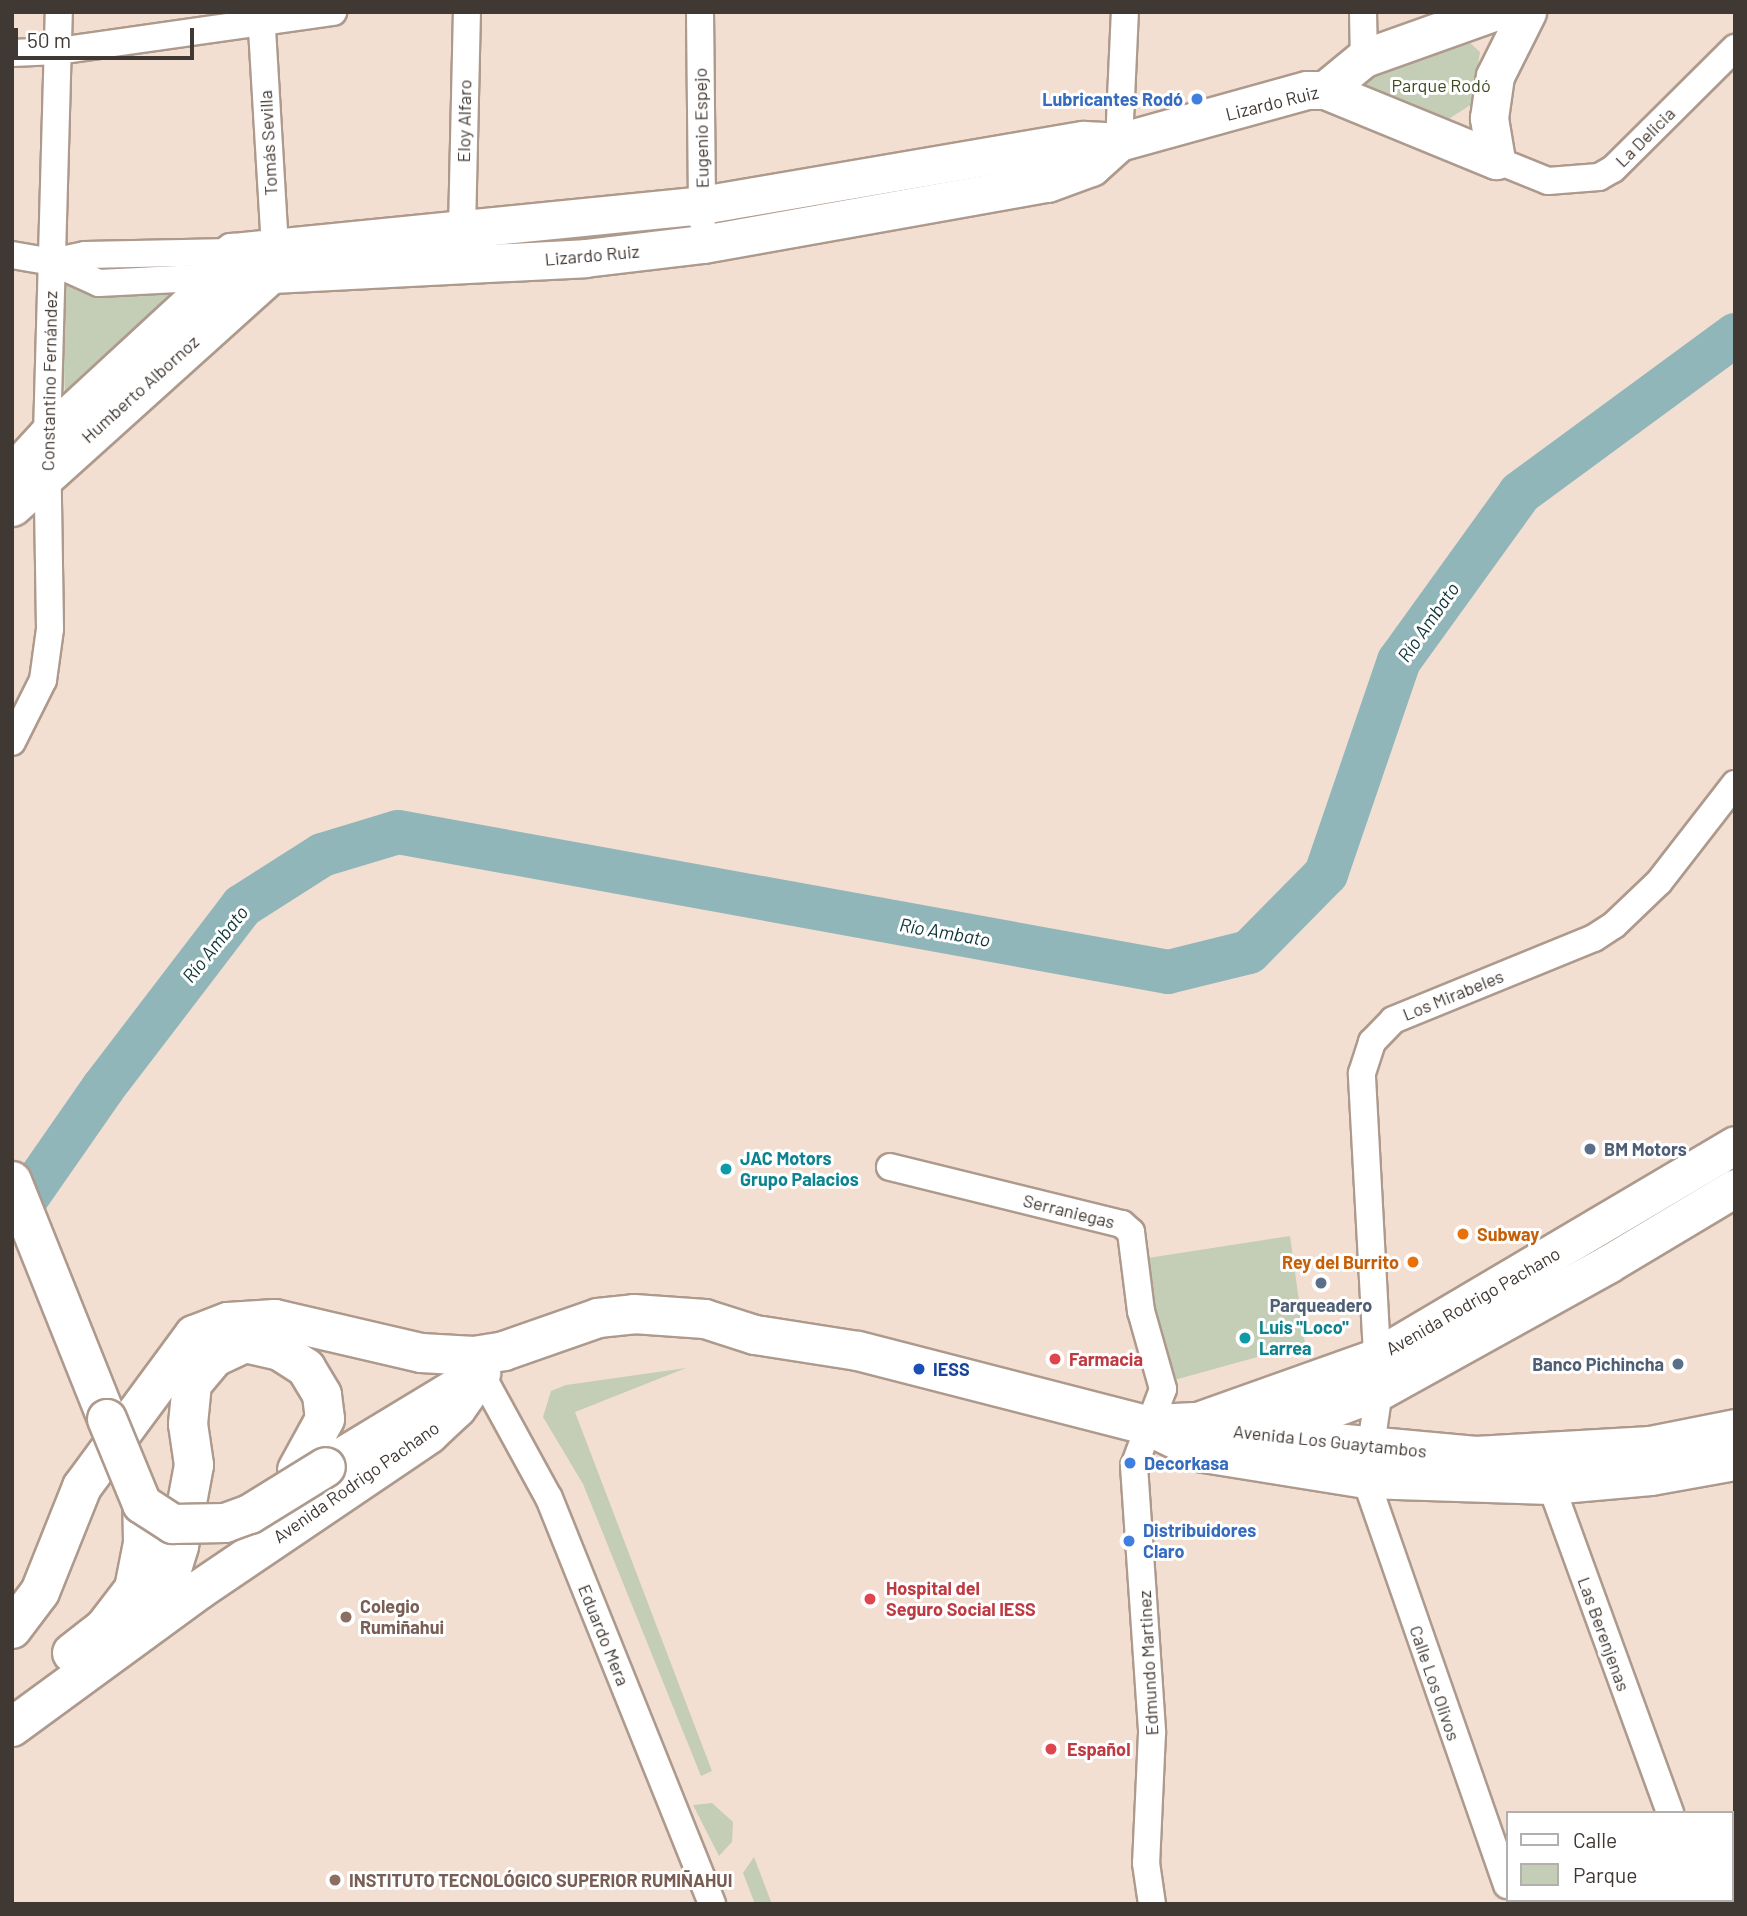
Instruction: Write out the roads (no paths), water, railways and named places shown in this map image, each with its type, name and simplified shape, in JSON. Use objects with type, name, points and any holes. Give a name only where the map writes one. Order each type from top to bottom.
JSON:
[{"type":"main road","name":"Lizardo Ruiz","points":[[273,261],[462,230],[702,205],[1084,141],[1119,142],[1307,90],[1325,90],[1364,58],[1493,12]]},
{"type":"main road","points":[[1496,160],[1489,118],[1495,76],[1527,12]]},
{"type":"main road","name":"La Delicia","points":[[1325,90],[1496,160]]},
{"type":"main road","name":"Lizardo Ruiz","points":[[225,264],[273,261],[585,258],[703,244],[1047,183],[1091,167],[1119,142]]},
{"type":"main road","name":"Humberto Albornoz","points":[[30,472],[273,261]]},
{"type":"main road","name":"Humberto Albornoz","points":[[12,507],[47,435],[225,264]]},
{"type":"main road","name":"Avenida Rodrigo Pachano","points":[[1199,1438],[1377,1375],[1590,1232],[1735,1145]]},
{"type":"main road","points":[[12,1181],[142,1504],[143,1543],[134,1589],[104,1628],[12,1699]]},
{"type":"main road","name":"Avenida Rodrigo Pachano","points":[[1258,1436],[1377,1375],[1608,1264],[1735,1188]]},
{"type":"main road","points":[[1590,1232],[1608,1264]]},
{"type":"main road","points":[[12,1629],[40,1592],[82,1487],[194,1335],[229,1322],[275,1319],[478,1365]]},
{"type":"main road","points":[[142,1504],[173,1524],[225,1523],[250,1514],[311,1469],[377,1412],[478,1365],[609,1334],[729,1330],[858,1351],[1146,1424]]},
{"type":"main road","points":[[107,1419],[154,1495],[184,1513],[220,1514],[268,1493],[311,1469],[325,1419],[322,1395],[306,1368],[280,1351],[245,1343],[215,1357],[192,1384],[188,1424],[194,1465],[176,1557],[169,1579],[127,1642]]},
{"type":"main road","name":"Avenida Rodrigo Pachano","points":[[12,1727],[127,1642],[429,1434],[457,1408],[478,1365]]},
{"type":"main road","name":"Avenida Los Guaytambos","points":[[1146,1424],[1199,1438],[1368,1463],[1651,1476],[1735,1461]]},
{"type":"main road","name":"Avenida Los Guaytambos","points":[[1545,1470],[1735,1429]]},
{"type":"main road","name":"Avenida Los Guaytambos","points":[[1199,1438],[1258,1436],[1368,1463]]},
{"type":"street","name":"Constantino Fernández","points":[[47,435],[60,12]]},
{"type":"street","points":[[12,53],[58,51],[261,17],[332,12]]},
{"type":"street","name":"Eloy Alfaro","points":[[462,230],[467,12]]},
{"type":"street","name":"Eugenio Espejo","points":[[700,12],[703,244]]},
{"type":"street","points":[[1119,142],[1125,12]]},
{"type":"street","points":[[1363,12],[1364,58]]},
{"type":"street","name":"Tomás Sevilla","points":[[261,17],[273,261]]},
{"type":"street","name":"La Delicia","points":[[1496,160],[1548,181],[1599,177],[1613,169],[1735,48]]},
{"type":"street","name":"Lizardo Ruiz","points":[[12,255],[52,262],[99,283],[225,264]]},
{"type":"street","name":"Constantino Fernández","points":[[12,742],[43,680],[50,629],[30,472]]},
{"type":"street","name":"Los Mirabeles","points":[[1368,1463],[1377,1375],[1362,1073],[1372,1042],[1393,1020],[1594,938],[1615,925],[1660,882],[1735,784]]},
{"type":"street","name":"Serraniegas","points":[[890,1167],[1127,1227],[1141,1311],[1163,1389],[1146,1424]]},
{"type":"street","name":"Eduardo Mera","points":[[478,1365],[549,1498],[712,1904]]},
{"type":"street","name":"Edmundo Martinez","points":[[1146,1424],[1134,1466],[1152,1733],[1146,1863],[1152,1904]]},
{"type":"street","name":"Calle Los Olivos","points":[[1368,1463],[1506,1882]]},
{"type":"street","name":"Las Berenjenas","points":[[1545,1470],[1669,1811]]},
{"type":"waterway","name":"Río Ambato","points":[[12,1219],[103,1088],[242,906],[322,855],[398,832],[1168,972],[1249,952],[1326,874],[1399,661],[1520,493],[1735,335]]},
{"type":"place","name":"Lubricantes Rodó","points":[[1197,99]]},
{"type":"place","name":"BM Motors","points":[[1590,1149]]},
{"type":"place","name":"JAC Motors Grupo Palacios","points":[[726,1169]]},
{"type":"place","name":"Subway","points":[[1463,1234]]},
{"type":"place","name":"Rey del Burrito","points":[[1413,1262]]},
{"type":"place","name":"Parqueadero","points":[[1321,1283]]},
{"type":"place","name":"Luis \"Loco\" Larrea","points":[[1245,1338]]},
{"type":"place","name":"Farmacia","points":[[1055,1359]]},
{"type":"place","name":"Banco Pichincha","points":[[1678,1364]]},
{"type":"place","name":"IESS","points":[[919,1369]]},
{"type":"place","name":"Decorkasa","points":[[1130,1463]]},
{"type":"place","name":"Distribuidores Claro","points":[[1129,1541]]},
{"type":"place","name":"Hospital del Seguro Social IESS","points":[[870,1599]]},
{"type":"place","name":"Colegio Rumiñahui","points":[[346,1617]]},
{"type":"place","name":"Español","points":[[1051,1749]]},
{"type":"place","name":"INSTITUTO TECNOLÓGICO SUPERIOR RUMIÑAHUI","points":[[335,1880]]},
{"type":"park label","name":"Parque Rodó","points":[[1441,85]]}]
